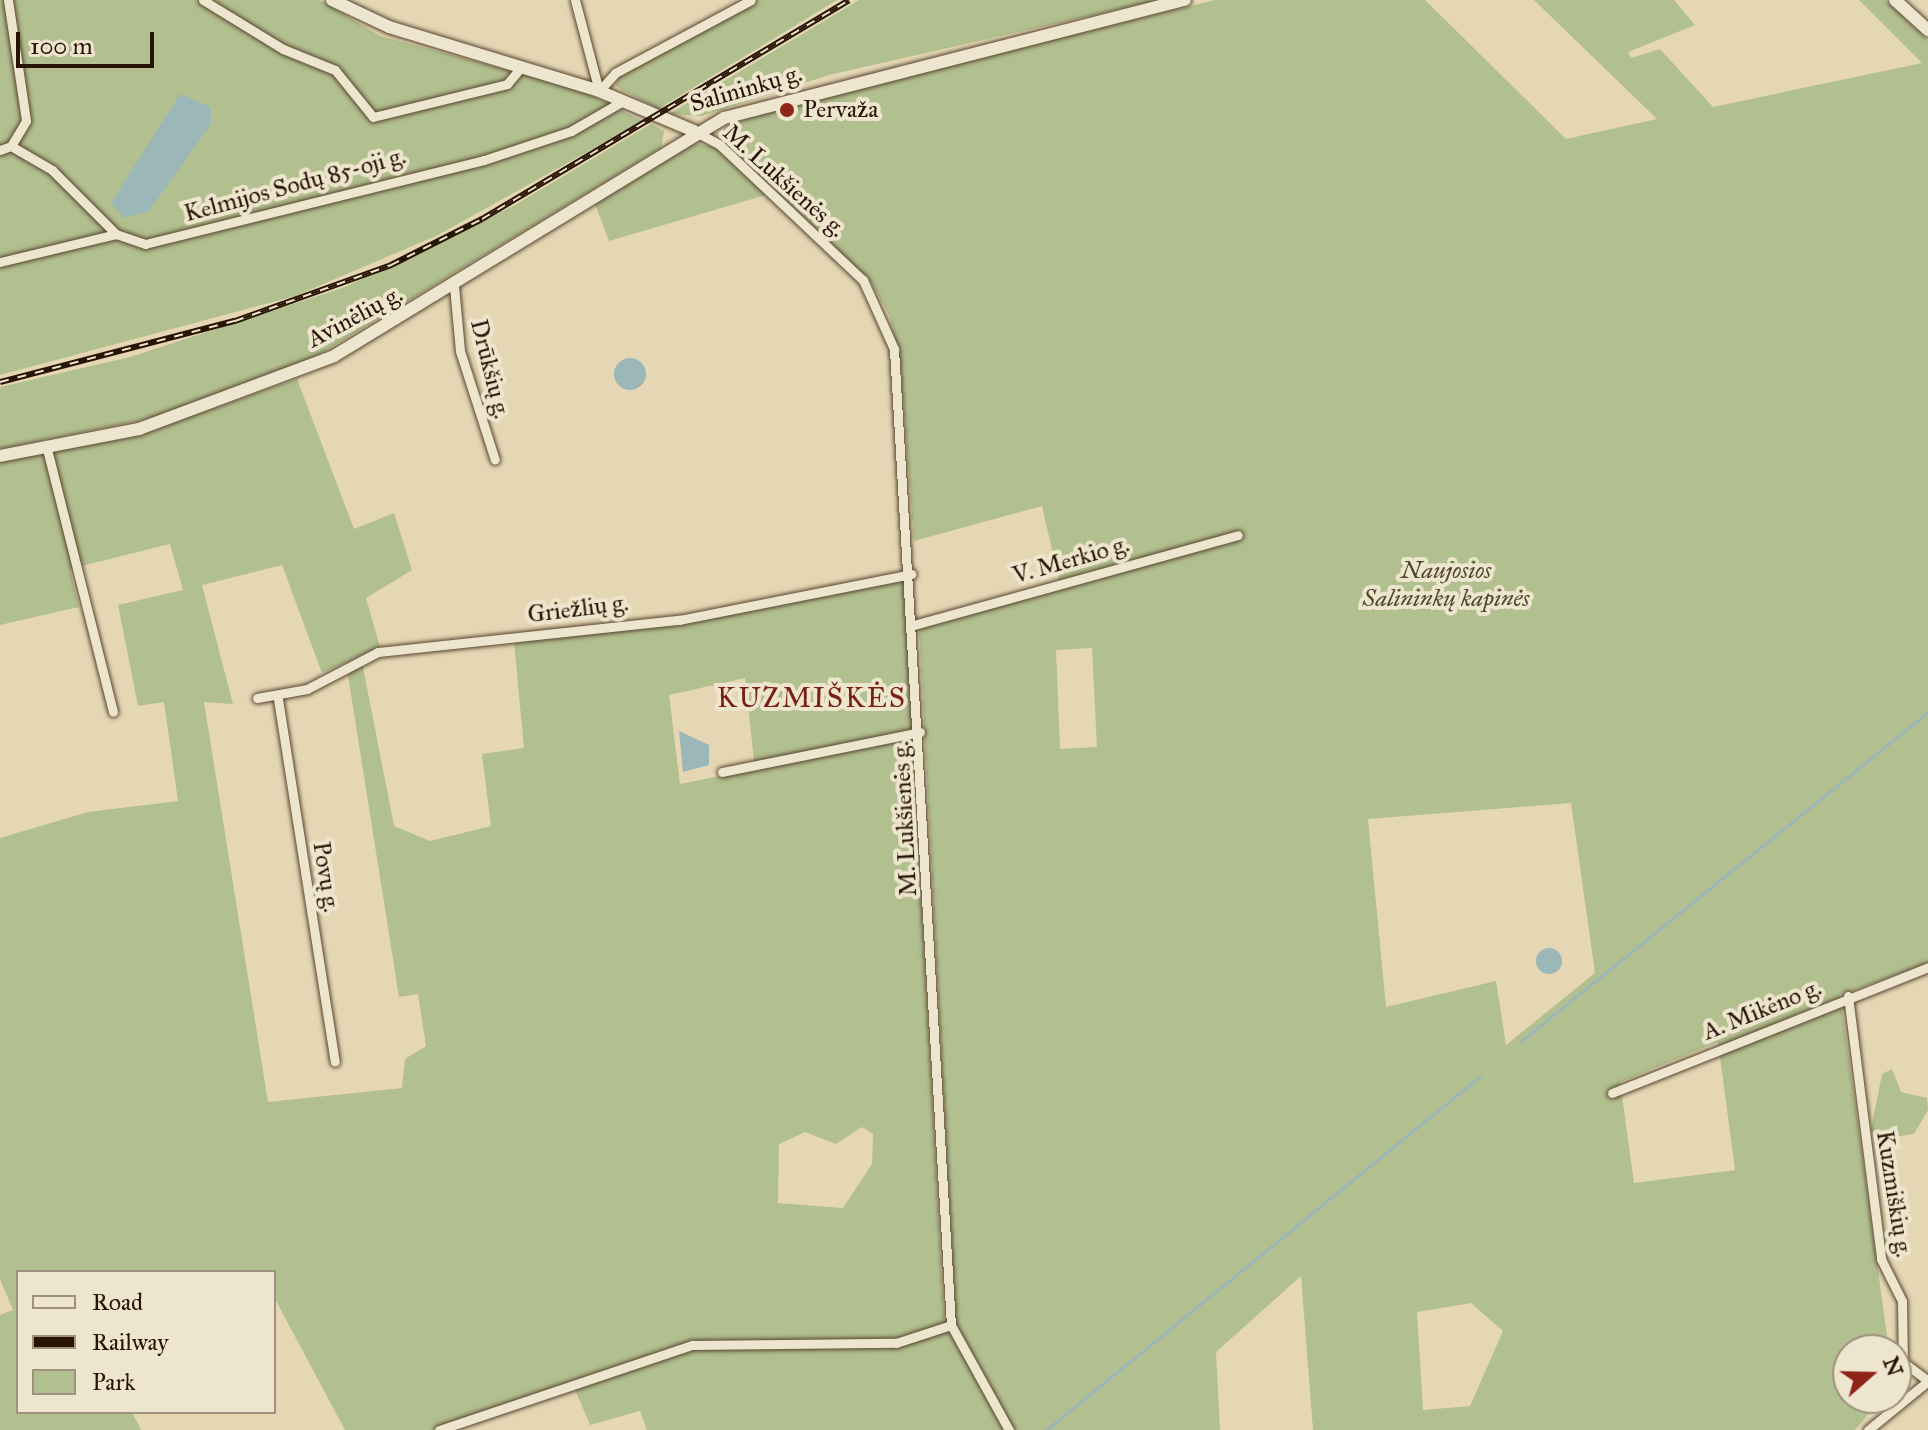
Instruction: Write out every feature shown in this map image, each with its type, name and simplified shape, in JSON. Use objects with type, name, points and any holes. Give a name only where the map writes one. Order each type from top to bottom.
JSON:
[{"type":"main road","name":"Salininkų g.","points":[[332,0],[414,35],[599,91],[694,131],[771,104],[1157,3],[1185,0]]},
{"type":"main road","points":[[1895,0],[1928,30]]},
{"type":"main road","name":"Avinėlių g.","points":[[0,456],[47,449],[222,404],[334,356],[454,286],[694,131]]},
{"type":"street","points":[[0,150],[11,146],[26,121],[8,0]]},
{"type":"street","points":[[203,0],[283,49],[335,70],[373,117],[507,84],[522,66]]},
{"type":"street","points":[[575,0],[599,91]]},
{"type":"street","points":[[599,91],[615,73],[747,1]]},
{"type":"street","name":"Kelmijos Sodų 85-oji g.","points":[[116,234],[145,244],[484,160],[571,131],[623,101]]},
{"type":"street","name":"M. Lukšienės g.","points":[[694,131],[749,172],[875,297],[894,349],[912,574],[951,1325],[1005,1428]]},
{"type":"street","points":[[0,262],[116,234],[70,185],[11,146]]},
{"type":"street","name":"Drūkšių g.","points":[[454,286],[460,351],[495,460]]},
{"type":"street","points":[[47,449],[113,712]]},
{"type":"street","name":"V. Merkio g.","points":[[914,625],[1238,535]]},
{"type":"street","name":"Griežlių g.","points":[[257,698],[278,699],[378,652],[679,620],[912,574]]},
{"type":"street","name":"Povų g.","points":[[278,699],[335,1062]]},
{"type":"street","points":[[722,772],[920,732]]},
{"type":"street","name":"A. Mikėno g.","points":[[1612,1093],[1848,996],[1928,967]]},
{"type":"street","name":"Kuzmiškių g.","points":[[1848,996],[1881,1259],[1902,1301],[1903,1362],[1928,1381],[1868,1430]]},
{"type":"street","points":[[439,1430],[692,1345],[896,1343],[951,1325]]},
{"type":"green space","points":[[0,0],[320,0],[380,36],[578,89],[643,121],[436,236],[295,296],[0,375]]},
{"type":"green space","points":[[756,0],[837,0],[658,109],[615,86],[619,77]]},
{"type":"green space","points":[[859,0],[1159,0],[829,75],[702,116],[669,114]]},
{"type":"green space","name":"Naujosios Salininkų kapinės","points":[[1215,0],[1425,0],[1566,139],[1657,119],[1534,0],[1674,0],[1695,25],[1628,52],[1631,58],[1660,49],[1713,107],[1922,63],[1859,0],[1885,0],[1928,40],[1928,963],[1840,995],[1887,1334],[1832,1334],[1832,1414],[1868,1414],[1855,1430],[1313,1430],[1301,1276],[1216,1352],[1220,1430],[1015,1430],[956,1325],[919,629],[1061,589],[1042,506],[914,541],[901,366],[889,315],[871,282],[718,135],[727,125],[824,95]],"holes":[[[1092,648],[1097,747],[1060,749],[1056,650]],[[1571,803],[1595,973],[1506,1045],[1496,981],[1386,1007],[1368,819]],[[1718,1042],[1735,1170],[1634,1183],[1620,1082]],[[1471,1303],[1503,1331],[1470,1406],[1423,1410],[1417,1312]]]},
{"type":"green space","points":[[651,124],[664,131],[661,148],[315,357],[156,417],[0,449],[0,387],[130,357],[345,287],[515,205]]},
{"type":"green space","points":[[694,143],[714,147],[766,195],[609,241],[595,204]]},
{"type":"green space","points":[[297,379],[354,529],[394,513],[412,570],[366,598],[380,647],[322,673],[282,565],[202,585],[233,704],[204,702],[268,1102],[402,1088],[405,1059],[426,1046],[418,994],[399,997],[347,669],[362,662],[394,826],[430,841],[491,826],[482,754],[524,748],[514,642],[904,580],[944,1319],[1004,1430],[647,1430],[640,1411],[590,1425],[574,1387],[456,1430],[345,1430],[276,1301],[276,1270],[16,1270],[16,1414],[133,1414],[141,1430],[0,1430],[0,1315],[13,1310],[0,1279],[0,838],[88,812],[178,801],[164,702],[138,706],[118,605],[183,590],[170,544],[70,569],[79,607],[0,625],[0,460],[129,438]],"holes":[[[745,678],[755,769],[680,784],[669,695]],[[862,1127],[873,1134],[872,1164],[843,1208],[778,1203],[779,1144],[805,1132],[836,1144]]]},
{"type":"green space","points":[[1892,1069],[1901,1092],[1927,1098],[1928,1110],[1914,1134],[1879,1139],[1871,1130],[1882,1074]]},
{"type":"water","points":[[180,94],[211,107],[211,124],[149,211],[124,218],[111,203]]},
{"type":"water","points":[[630,358],[641,363],[646,374],[641,385],[630,390],[619,385],[614,374],[619,363]]},
{"type":"water","points":[[679,731],[709,745],[709,765],[683,772]]},
{"type":"water","points":[[1549,948],[1559,951],[1562,961],[1559,971],[1549,974],[1539,971],[1536,961],[1539,951]]},
{"type":"waterway","points":[[1521,1041],[1928,712]]},
{"type":"waterway","points":[[1046,1430],[1480,1076]]},
{"type":"railway","points":[[0,382],[235,321],[391,265],[482,219],[849,0]]},
{"type":"place","name":"Pervaža","points":[[787,110]]},
{"type":"district","name":"KUZMIŠKĖS","points":[[812,698]]}]
